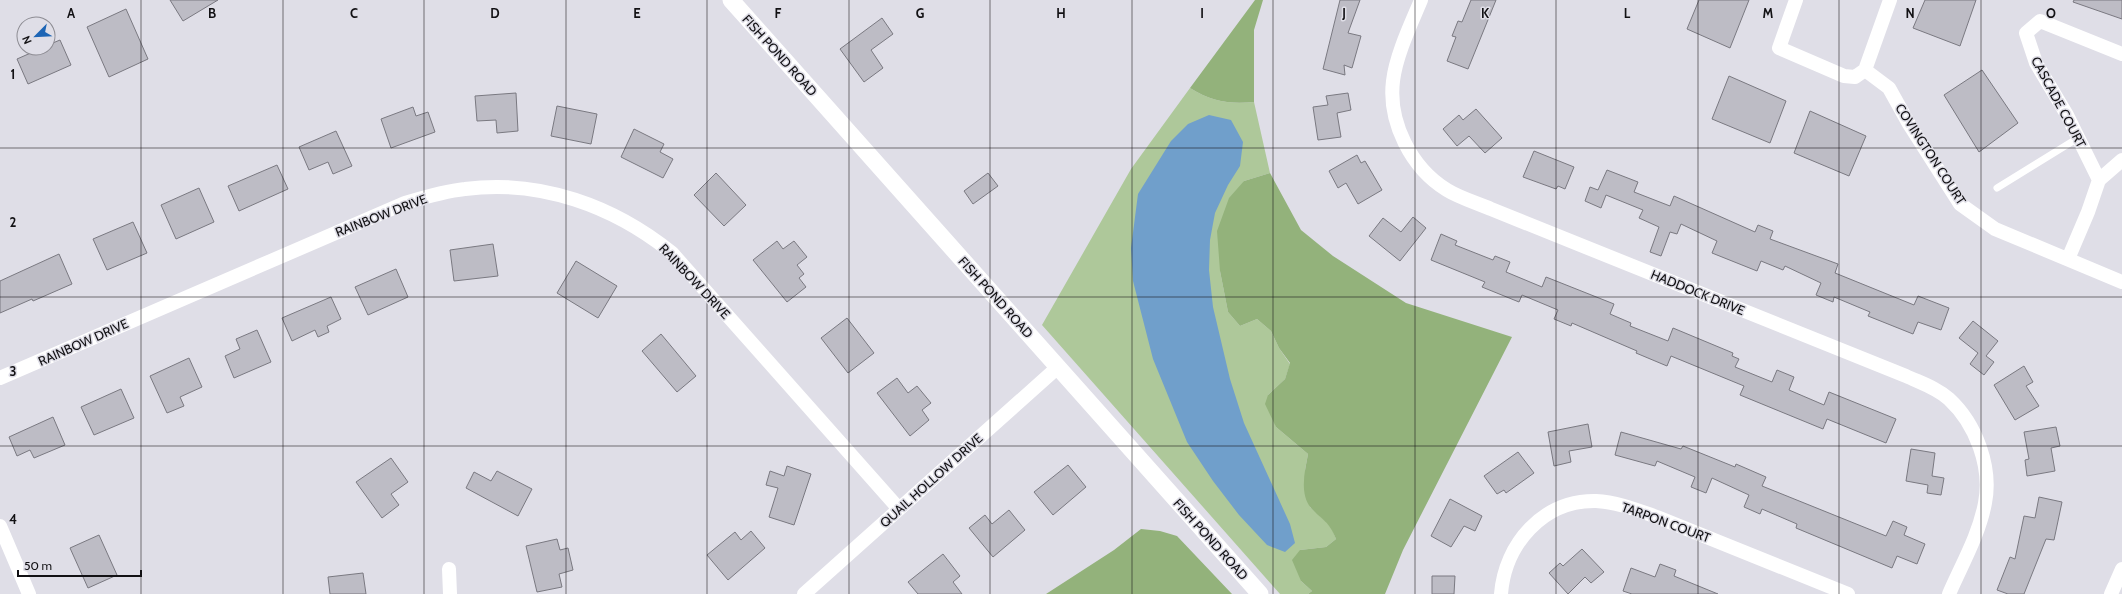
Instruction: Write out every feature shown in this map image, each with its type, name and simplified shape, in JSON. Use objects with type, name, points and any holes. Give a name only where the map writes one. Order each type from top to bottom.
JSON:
[{"type":"street","name":"FISH POND ROAD","points":[[731,0],[1260,594]]},
{"type":"street","name":"HADDOCK DRIVE","points":[[1421,0],[1398,61],[1393,79],[1392,98],[1399,132],[1408,150],[1419,166],[1438,184],[1448,191],[1491,210],[1906,376],[1939,392],[1956,407],[1968,424],[1978,444],[1986,476],[1986,489],[1981,518],[1949,594]]},
{"type":"street","points":[[1796,0],[1779,48],[1844,76],[1855,77],[1865,70],[1890,0]]},
{"type":"street","name":"CASCADE COURT","points":[[2099,180],[2078,138],[2036,63],[2026,33],[2040,21],[2122,54]]},
{"type":"street","name":"COVINGTON COURT","points":[[1865,70],[1889,88],[1909,124],[1960,204],[1995,229],[2122,282]]},
{"type":"street","points":[[2068,259],[2088,212],[2099,180],[2122,160]]},
{"type":"street","name":"RAINBOW DRIVE","points":[[0,378],[405,203],[466,188],[530,189],[570,197],[615,216],[655,239],[672,253],[899,510]]},
{"type":"street","name":"QUAIL HOLLOW DRIVE","points":[[804,594],[1058,367]]},
{"type":"street","name":"TARPON COURT","points":[[1501,594],[1502,579],[1508,560],[1528,530],[1554,510],[1583,502],[1596,501],[1627,506],[1658,517],[1848,594]]},
{"type":"street","points":[[0,526],[29,594]]},
{"type":"street","points":[[448,569],[450,594]]},
{"type":"street","points":[[2112,594],[2122,569]]},
{"type":"lane","points":[[1997,188],[2078,138]]},
{"type":"green space","points":[[1255,0],[1263,0],[1254,30],[1254,102],[1237,103],[1221,101],[1198,93],[1190,88]]},
{"type":"green space","points":[[1190,88],[1198,93],[1221,101],[1237,103],[1254,102],[1270,173],[1244,181],[1220,271],[1228,312],[1240,326],[1257,319],[1271,331],[1279,348],[1290,364],[1285,379],[1268,395],[1276,427],[1308,454],[1305,470],[1310,507],[1331,526],[1336,539],[1326,547],[1300,550],[1301,581],[1312,591],[1308,594],[1280,594],[1042,325],[1131,169]]},
{"type":"green space","points":[[1270,173],[1301,230],[1333,256],[1406,303],[1512,337],[1403,550],[1385,594],[1308,594],[1312,591],[1301,581],[1292,560],[1300,550],[1326,547],[1336,539],[1328,525],[1311,508],[1305,496],[1304,482],[1308,454],[1276,427],[1265,404],[1268,395],[1285,379],[1290,363],[1279,348],[1271,331],[1257,319],[1240,326],[1228,312],[1220,271],[1217,231],[1229,198],[1244,181]]},
{"type":"green space","points":[[1141,529],[1160,531],[1177,536],[1232,594],[1046,594],[1114,550]]},
{"type":"water","points":[[1209,115],[1231,120],[1243,142],[1240,166],[1228,185],[1215,213],[1210,240],[1209,270],[1213,307],[1230,379],[1244,423],[1290,524],[1295,543],[1285,552],[1267,545],[1239,515],[1213,481],[1187,442],[1153,359],[1133,281],[1131,248],[1138,194],[1171,141],[1188,124]]},
{"type":"building","points":[[170,0],[218,0],[183,21]]},
{"type":"building","points":[[1340,0],[1360,0],[1348,33],[1361,36],[1352,68],[1344,65],[1345,75],[1323,69]]},
{"type":"building","points":[[1471,0],[1496,0],[1468,69],[1447,61],[1456,37],[1452,36],[1458,21],[1462,22]]},
{"type":"building","points":[[1699,0],[1749,0],[1730,48],[1687,29]]},
{"type":"building","points":[[1925,0],[1976,0],[1960,46],[1913,28]]},
{"type":"building","points":[[2074,0],[2122,0],[2122,19],[2073,2]]},
{"type":"building","points":[[126,9],[148,59],[109,77],[87,27]]},
{"type":"building","points":[[882,18],[893,34],[871,50],[883,68],[864,82],[840,49]]},
{"type":"building","points":[[60,40],[71,65],[28,84],[17,59],[24,56],[56,56],[56,42]]},
{"type":"building","points":[[1982,70],[2018,123],[1979,152],[1944,95]]},
{"type":"building","points":[[1729,76],[1786,101],[1770,143],[1712,119]]},
{"type":"building","points":[[516,93],[518,131],[497,133],[496,120],[477,121],[475,96]]},
{"type":"building","points":[[1348,93],[1351,110],[1337,113],[1341,137],[1318,140],[1313,107],[1328,105],[1326,96]]},
{"type":"building","points":[[557,106],[597,114],[591,144],[551,136]]},
{"type":"building","points":[[413,107],[416,116],[428,112],[435,132],[391,148],[381,119]]},
{"type":"building","points":[[1476,109],[1502,138],[1485,153],[1469,136],[1457,146],[1443,129],[1459,115],[1463,120]]},
{"type":"building","points":[[1810,111],[1866,136],[1849,176],[1794,153]]},
{"type":"building","points":[[634,129],[664,144],[660,152],[673,159],[663,178],[621,157]]},
{"type":"building","points":[[336,131],[352,166],[333,174],[328,162],[309,170],[299,147]]},
{"type":"building","points":[[1534,151],[1574,167],[1565,189],[1558,186],[1556,189],[1523,177]]},
{"type":"building","points":[[1357,155],[1361,163],[1365,161],[1382,190],[1358,204],[1346,183],[1338,188],[1329,171]]},
{"type":"building","points":[[277,165],[288,189],[239,211],[228,186]]},
{"type":"building","points":[[1607,170],[1638,182],[1634,192],[1670,206],[1674,196],[1755,232],[1758,225],[1773,231],[1770,239],[1838,264],[1835,273],[1914,305],[1918,296],[1949,308],[1941,330],[1918,322],[1913,334],[1868,316],[1870,312],[1834,297],[1833,302],[1816,295],[1821,283],[1785,266],[1783,270],[1761,261],[1757,271],[1712,253],[1717,241],[1681,224],[1677,234],[1670,232],[1661,256],[1650,252],[1659,227],[1639,218],[1643,210],[1606,195],[1601,208],[1585,201],[1590,187],[1598,190]]},
{"type":"building","points":[[716,173],[746,205],[724,226],[694,195]]},
{"type":"building","points":[[988,173],[998,186],[973,204],[964,191]]},
{"type":"building","points":[[199,188],[214,222],[176,239],[161,205]]},
{"type":"building","points":[[1413,217],[1426,228],[1400,261],[1369,236],[1383,218],[1401,232]]},
{"type":"building","points":[[133,222],[147,253],[107,270],[93,239]]},
{"type":"building","points":[[1441,234],[1457,241],[1455,245],[1493,260],[1495,256],[1510,262],[1506,272],[1542,287],[1546,277],[1614,304],[1610,314],[1631,323],[1630,326],[1668,341],[1673,328],[1733,353],[1732,356],[1739,359],[1735,367],[1772,382],[1777,370],[1794,377],[1789,390],[1824,405],[1829,392],[1896,419],[1886,443],[1827,419],[1823,429],[1740,395],[1744,386],[1671,356],[1667,366],[1636,353],[1637,351],[1572,323],[1571,326],[1554,319],[1558,310],[1522,295],[1519,302],[1482,287],[1485,282],[1431,260]]},
{"type":"building","points":[[777,241],[783,249],[794,241],[807,257],[797,265],[804,274],[799,278],[806,287],[787,302],[753,260]]},
{"type":"building","points":[[493,244],[498,276],[454,281],[450,250]]},
{"type":"building","points":[[59,254],[72,284],[0,313],[0,281]]},
{"type":"building","points":[[576,261],[617,286],[598,318],[557,293]]},
{"type":"building","points":[[396,269],[408,297],[368,315],[355,287]]},
{"type":"building","points":[[331,297],[341,319],[327,326],[329,332],[318,337],[315,330],[292,341],[282,318]]},
{"type":"building","points":[[847,318],[874,353],[848,373],[821,338]]},
{"type":"building","points":[[1973,321],[1998,341],[1986,356],[1994,362],[1984,375],[1970,364],[1978,353],[1959,338]]},
{"type":"building","points":[[257,330],[271,362],[234,378],[225,356],[240,349],[236,339]]},
{"type":"building","points":[[661,334],[696,376],[677,392],[642,351]]},
{"type":"building","points":[[189,358],[202,387],[180,397],[184,406],[167,413],[150,376]]},
{"type":"building","points":[[2024,366],[2033,382],[2026,386],[2039,406],[2015,420],[1994,385]]},
{"type":"building","points":[[897,378],[908,393],[917,386],[931,403],[922,410],[929,420],[910,436],[877,393]]},
{"type":"building","points":[[121,389],[134,418],[94,435],[81,407]]},
{"type":"building","points":[[53,417],[65,445],[34,458],[30,450],[17,456],[9,437]]},
{"type":"building","points":[[1588,424],[1592,447],[1569,451],[1571,462],[1554,466],[1548,432]]},
{"type":"building","points":[[2056,427],[2060,446],[2051,448],[2055,471],[2027,476],[2025,460],[2029,459],[2024,432]]},
{"type":"building","points":[[1621,432],[1681,449],[1683,446],[1735,467],[1736,464],[1766,477],[1762,486],[1886,536],[1893,521],[1907,527],[1904,535],[1925,544],[1917,564],[1897,556],[1892,568],[1796,528],[1797,524],[1762,509],[1760,514],[1744,507],[1749,495],[1712,478],[1706,493],[1691,487],[1695,477],[1657,461],[1655,466],[1615,455]]},
{"type":"building","points":[[1911,449],[1935,453],[1932,476],[1944,478],[1941,495],[1927,493],[1928,485],[1906,481]]},
{"type":"building","points":[[1518,452],[1534,473],[1506,493],[1504,490],[1497,494],[1484,476]]},
{"type":"building","points":[[391,458],[408,482],[391,494],[399,505],[382,518],[356,482]]},
{"type":"building","points":[[1068,465],[1086,487],[1053,515],[1034,492]]},
{"type":"building","points":[[787,466],[811,474],[794,525],[769,517],[778,488],[766,485],[770,471],[784,476]]},
{"type":"building","points":[[497,471],[532,489],[518,516],[466,488],[474,472],[491,481]]},
{"type":"building","points":[[2039,497],[2062,502],[2054,540],[2046,539],[2024,594],[2008,594],[1997,590],[2010,557],[2015,559],[2024,516],[2035,518]]},
{"type":"building","points":[[1450,499],[1482,516],[1475,531],[1464,526],[1451,547],[1431,536]]},
{"type":"building","points":[[1009,510],[1025,530],[993,557],[969,528],[985,515],[992,524]]},
{"type":"building","points":[[751,531],[765,548],[728,580],[707,555],[735,532],[741,540]]},
{"type":"building","points":[[99,535],[117,575],[88,588],[70,548]]},
{"type":"building","points":[[557,539],[560,550],[568,548],[573,570],[559,574],[562,587],[537,592],[526,546]]},
{"type":"building","points":[[1582,549],[1604,572],[1591,583],[1585,577],[1568,594],[1549,573],[1560,563],[1563,566]]},
{"type":"building","points":[[943,554],[960,576],[953,582],[962,594],[918,594],[908,582]]},
{"type":"building","points":[[1660,564],[1676,570],[1674,576],[1718,594],[1632,594],[1623,591],[1631,568],[1655,577]]},
{"type":"building","points":[[363,573],[366,594],[330,594],[328,577]]},
{"type":"building","points":[[1432,576],[1455,576],[1454,594],[1432,594]]}]
